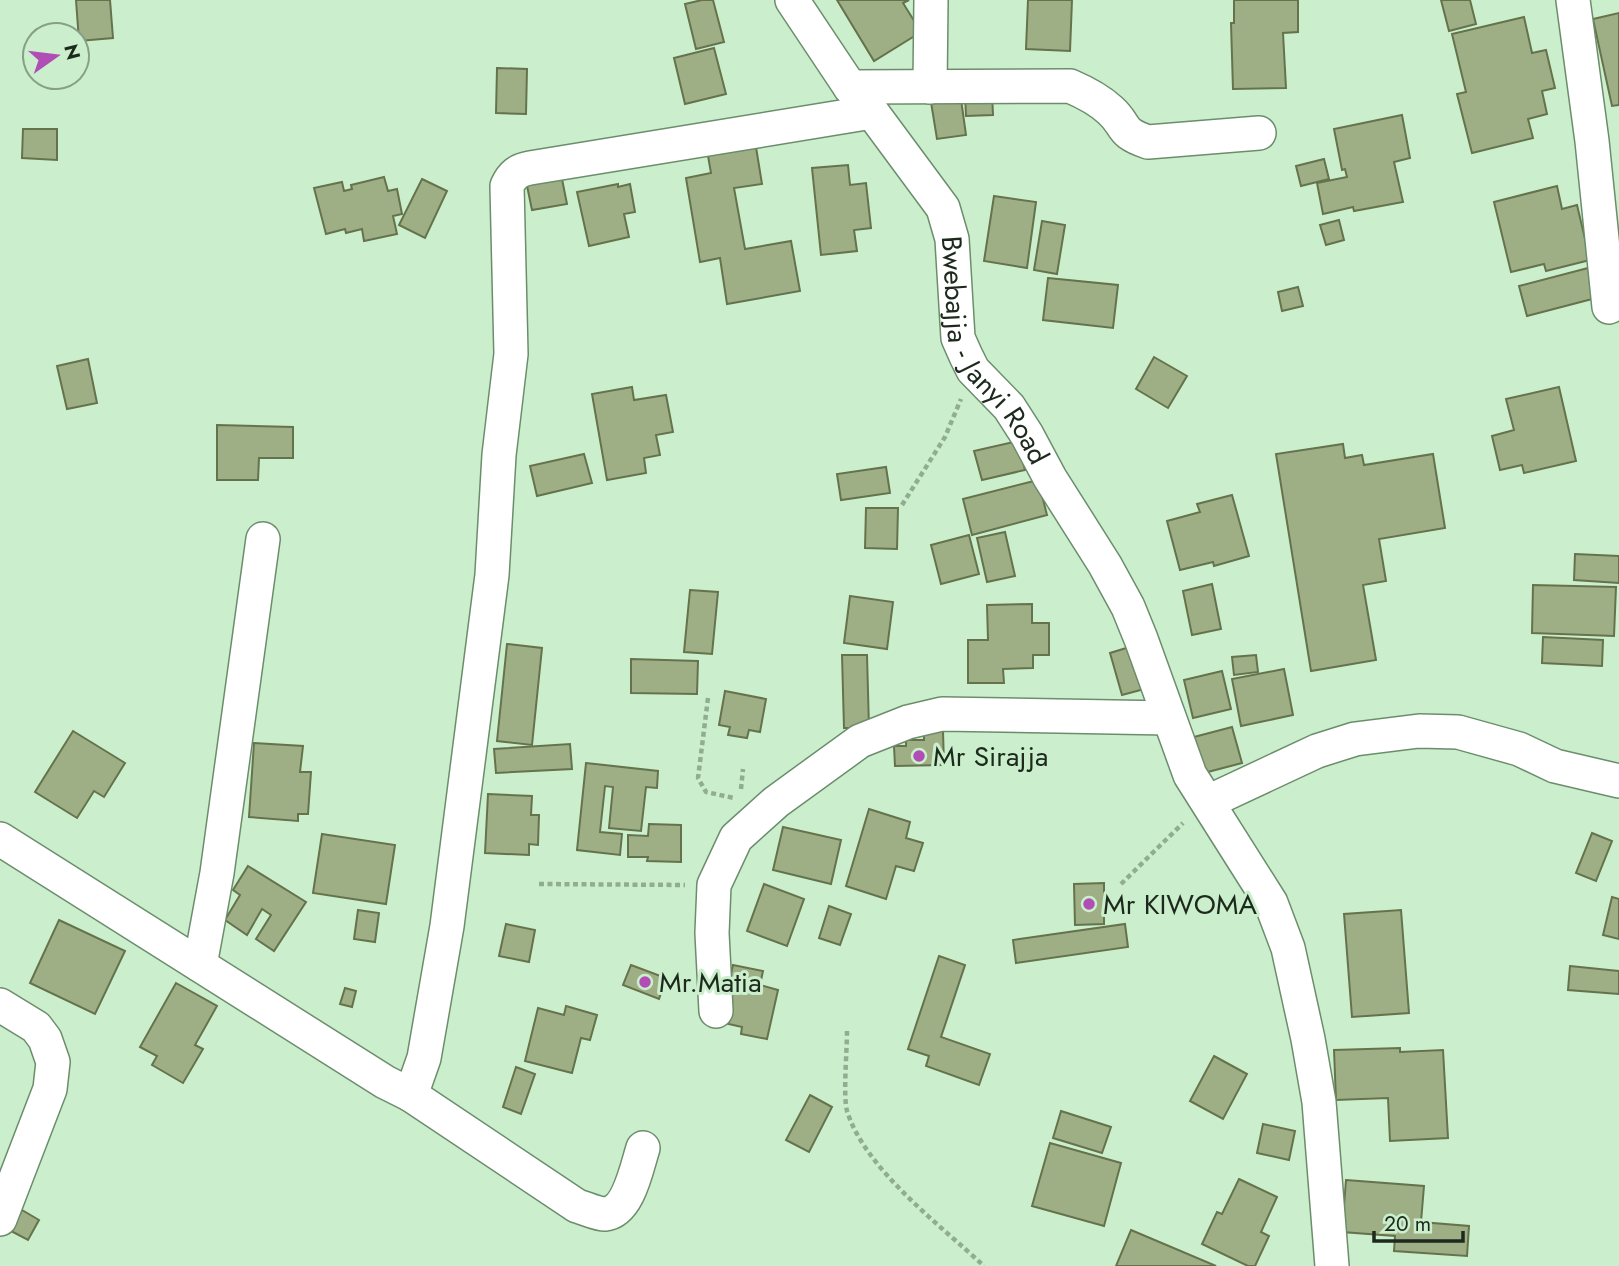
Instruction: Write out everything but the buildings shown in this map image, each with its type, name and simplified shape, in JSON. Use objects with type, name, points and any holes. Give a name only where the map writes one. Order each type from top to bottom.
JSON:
[{"type":"street","name":"Bwebajja - Janyi Road","points":[[792,0],[850,87],[872,112],[943,208],[952,239],[958,338],[973,370],[1016,416],[1050,478],[1105,565],[1137,628],[1190,775],[1271,903],[1288,948],[1319,1101],[1332,1266]]},
{"type":"street","points":[[930,87],[931,0]]},
{"type":"street","points":[[1573,0],[1605,139],[1609,307]]},
{"type":"street","points":[[850,87],[1070,86],[1088,94],[1111,111],[1123,129],[1133,137],[1148,142],[1259,134]]},
{"type":"street","points":[[411,1095],[424,1058],[447,926],[492,575],[499,455],[511,354],[507,186],[522,170],[530,167],[872,112]]},
{"type":"street","points":[[200,965],[217,873],[263,539]]},
{"type":"street","points":[[716,1011],[712,933],[714,885],[737,838],[776,802],[860,741],[908,722],[942,713],[1168,718]]},
{"type":"street","points":[[1208,802],[1317,751],[1355,739],[1419,731],[1458,732],[1519,749],[1555,766],[1619,781]]},
{"type":"street","points":[[0,839],[385,1082],[411,1095],[577,1206],[605,1214],[617,1208],[627,1197],[643,1148]]},
{"type":"street","points":[[0,1005],[36,1027],[45,1039],[53,1062],[50,1089],[0,1219]]},
{"type":"path","points":[[902,505],[946,437],[973,370]]},
{"type":"path","points":[[708,698],[698,778],[701,785],[706,792],[741,798],[743,769]]},
{"type":"path","points":[[1121,884],[1167,836],[1208,802]]},
{"type":"path","points":[[539,884],[636,887],[714,885]]},
{"type":"path","points":[[847,1031],[847,1109],[857,1133],[882,1171],[984,1266]]},
{"type":"place","name":"Mr Sirajja","points":[[919,756]]},
{"type":"place","name":"Mr KIWOMA","points":[[1089,904]]},
{"type":"place","name":"Mr.Matia","points":[[645,982]]}]
